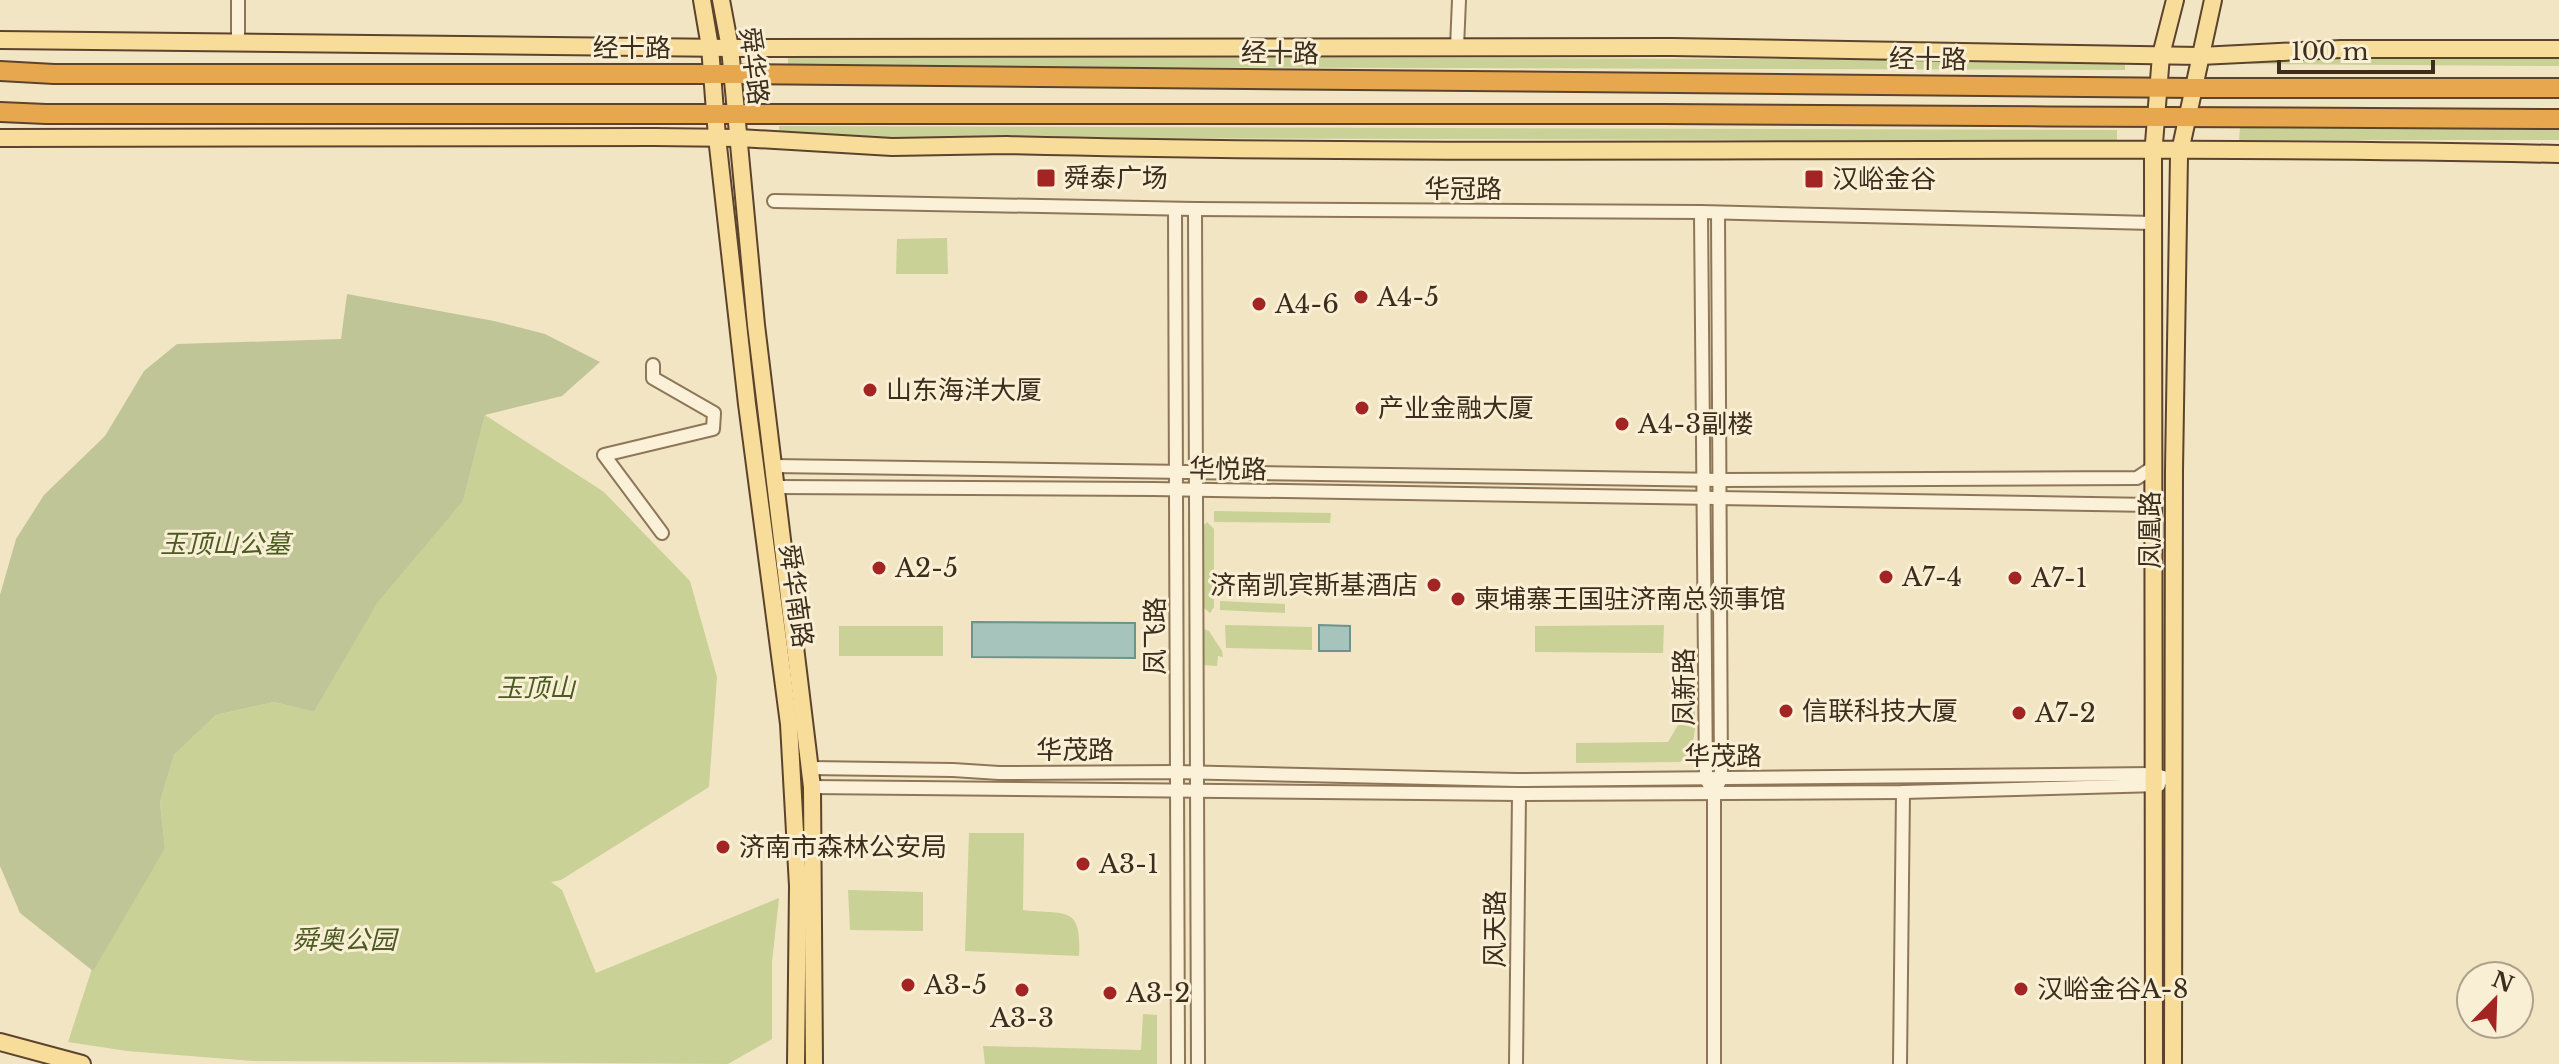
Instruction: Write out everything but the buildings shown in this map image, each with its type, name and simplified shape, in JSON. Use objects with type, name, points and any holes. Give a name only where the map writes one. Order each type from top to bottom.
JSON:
[{"type":"highway","name":"经十路","points":[[0,71],[70,74],[732,74],[2158,88],[2559,88]]},
{"type":"highway","points":[[0,112],[736,111],[2559,119]]},
{"type":"main road","name":"舜华路","points":[[702,0],[710,47],[717,137]]},
{"type":"main road","name":"舜华路","points":[[721,0],[730,48],[739,138]]},
{"type":"main road","name":"凤凰路","points":[[2154,1064],[2153,149],[2161,55],[2175,0]]},
{"type":"main road","name":"凤凰路","points":[[2173,1064],[2174,470],[2179,148],[2213,0]]},
{"type":"main road","name":"经十路","points":[[0,40],[730,48],[1672,47],[2200,56]]},
{"type":"main road","points":[[2200,56],[2341,49],[2559,49]]},
{"type":"main road","points":[[0,138],[717,137],[905,147],[1007,145],[1650,150],[2179,148],[2559,154]]},
{"type":"main road","name":"舜华南路","points":[[717,137],[747,404],[789,724],[798,886],[796,1064]]},
{"type":"main road","name":"舜华南路","points":[[739,138],[756,325],[812,787],[814,1064]]},
{"type":"main road","points":[[0,1042],[82,1064]]},
{"type":"street","points":[[238,0],[238,41]]},
{"type":"street","points":[[1457,47],[1459,0]]},
{"type":"street","name":"华冠路","points":[[774,201],[1175,209],[1701,212],[2152,223]]},
{"type":"street","name":"凤飞路","points":[[1175,209],[1178,1064]]},
{"type":"street","name":"凤飞路","points":[[1195,209],[1198,1064]]},
{"type":"street","name":"凤新路","points":[[1701,212],[1706,779],[1714,793],[1714,1064]]},
{"type":"street","points":[[1714,793],[1721,778],[1722,480],[1718,213]]},
{"type":"street","points":[[653,365],[653,378],[714,413],[713,429],[604,455],[662,533]]},
{"type":"street","points":[[774,466],[1722,480],[2137,478],[2152,468]]},
{"type":"street","name":"华悦路","points":[[777,487],[2152,505]]},
{"type":"street","name":"华茂路","points":[[810,768],[999,773],[1197,772],[1517,780],[2174,781]]},
{"type":"street","name":"华茂路","points":[[812,787],[1519,794],[1903,792],[2154,781]]},
{"type":"street","points":[[1900,1064],[1903,792]]},
{"type":"street","name":"风天路","points":[[1516,1064],[1519,794]]},
{"type":"green space","points":[[788,56],[2125,60],[2125,70],[788,66]]},
{"type":"green space","points":[[2351,56],[2559,56],[2559,66],[2249,64],[2248,60],[2310,61]]},
{"type":"green space","points":[[779,126],[2117,130],[2117,141],[779,137]]},
{"type":"green space","points":[[2240,128],[2559,129],[2559,140],[2239,140]]},
{"type":"green space","points":[[947,238],[948,274],[896,274],[897,239]]},
{"type":"green space","name":"玉顶山公墓","points":[[347,294],[494,321],[545,334],[600,362],[562,396],[485,415],[463,501],[377,603],[314,712],[274,702],[216,715],[174,755],[160,802],[165,848],[93,971],[20,913],[0,866],[0,595],[16,539],[44,495],[105,436],[144,371],[177,344],[341,339]]},
{"type":"green space","points":[[485,415],[604,492],[690,581],[717,677],[709,787],[561,880],[551,882],[562,890],[596,973],[779,898],[772,962],[772,1039],[728,1064],[253,1061],[127,1051],[68,1042],[104,932],[165,848],[160,802],[174,755],[216,715],[274,702],[314,712],[378,600],[463,501]]},
{"type":"green space","points":[[1214,511],[1331,513],[1330,523],[1214,522]]},
{"type":"green space","points":[[1207,522],[1214,529],[1214,607],[1210,613],[1203,607],[1204,525]]},
{"type":"green space","points":[[1220,601],[1285,604],[1285,613],[1220,610]]},
{"type":"green space","points":[[1225,625],[1312,627],[1312,650],[1226,648]]},
{"type":"green space","points":[[1664,625],[1663,653],[1535,652],[1535,626]]},
{"type":"green space","points":[[839,626],[943,626],[943,656],[839,656]]},
{"type":"green space","points":[[1204,629],[1209,631],[1222,651],[1223,657],[1218,656],[1217,666],[1203,665]]},
{"type":"green space","points":[[1678,659],[1685,678],[1693,680],[1695,724],[1692,746],[1687,755],[1680,762],[1576,763],[1576,743],[1668,742],[1678,725]]},
{"type":"green space","points":[[969,833],[1024,833],[1023,910],[1068,915],[1077,928],[1079,956],[965,951]]},
{"type":"green space","points":[[848,890],[923,892],[923,931],[850,930]]},
{"type":"green space","points":[[1143,1014],[1157,1015],[1157,1064],[985,1064],[983,1046],[1141,1050]]},
{"type":"water","points":[[972,622],[1135,623],[1135,658],[972,657]]},
{"type":"water","points":[[1319,625],[1350,626],[1350,651],[1319,651]]},
{"type":"place","name":"舜泰广场","points":[[1046,178]]},
{"type":"place","name":"汉峪金谷","points":[[1814,179]]},
{"type":"place","name":"A4-5","points":[[1361,297]]},
{"type":"place","name":"A4-6","points":[[1259,304]]},
{"type":"place","name":"山东海洋大厦","points":[[870,390]]},
{"type":"place","name":"产业金融大厦","points":[[1362,408]]},
{"type":"place","name":"A4-3副楼","points":[[1622,424]]},
{"type":"place","name":"A2-5","points":[[879,568]]},
{"type":"place","name":"A7-4","points":[[1886,577]]},
{"type":"place","name":"A7-1","points":[[2015,578]]},
{"type":"place","name":"济南凯宾斯基酒店","points":[[1434,585]]},
{"type":"place","name":"柬埔寨王国驻济南总领事馆","points":[[1458,599]]},
{"type":"place","name":"信联科技大厦","points":[[1786,711]]},
{"type":"place","name":"A7-2","points":[[2019,713]]},
{"type":"place","name":"济南市森林公安局","points":[[723,847]]},
{"type":"place","name":"A3-1","points":[[1083,864]]},
{"type":"place","name":"A3-5","points":[[908,985]]},
{"type":"place","name":"汉峪金谷A-8","points":[[2021,989]]},
{"type":"place","name":"A3-3","points":[[1022,990]]},
{"type":"place","name":"A3-2","points":[[1110,993]]},
{"type":"park label","name":"玉顶山","points":[[536,688]]},
{"type":"park label","name":"舜奥公园","points":[[344,940]]}]
